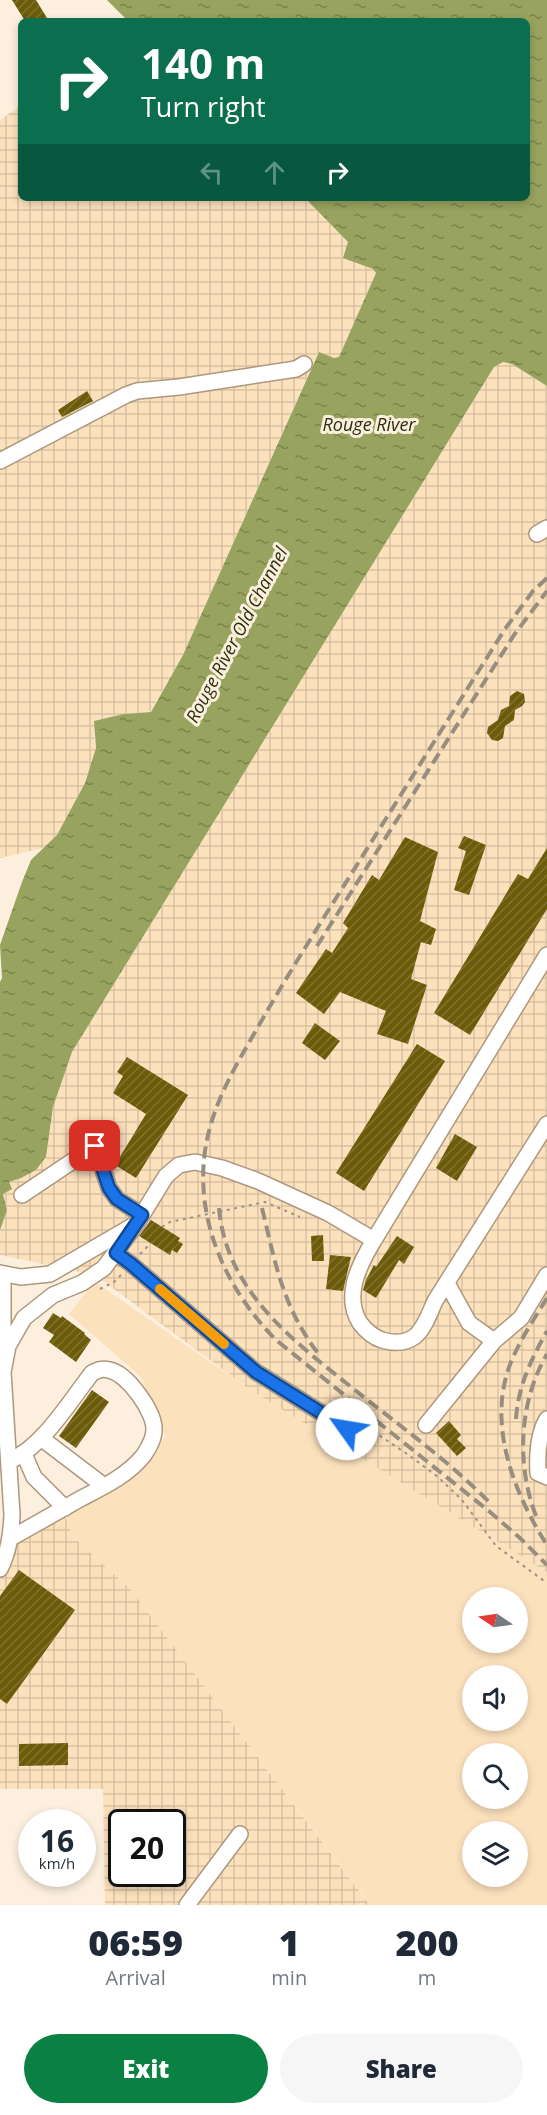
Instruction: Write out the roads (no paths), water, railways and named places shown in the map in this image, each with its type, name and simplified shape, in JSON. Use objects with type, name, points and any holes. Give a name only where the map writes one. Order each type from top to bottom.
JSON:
[{"type":"street","points":[[0,461],[137,391],[296,369],[304,364]]},
{"type":"street","points":[[547,955],[358,1269],[352,1304],[364,1330],[376,1338],[392,1343],[415,1337],[547,1124]]},
{"type":"street","points":[[22,1195],[95,1146],[109,1188],[117,1199],[139,1219]]},
{"type":"street","points":[[3,1372],[8,1346],[24,1318],[41,1303],[95,1275],[116,1253],[166,1176],[178,1165],[195,1162],[222,1168],[294,1196],[374,1240]]},
{"type":"street","points":[[1,1274],[32,1276],[57,1271],[139,1219]]},
{"type":"street","points":[[116,1253],[256,1372],[347,1429]]},
{"type":"street","points":[[1,1274],[41,1284],[70,1288]]},
{"type":"street","points":[[0,1569],[11,1538],[1,1274]]},
{"type":"street","points":[[426,1425],[494,1341],[520,1318],[547,1275]]},
{"type":"street","points":[[447,1283],[469,1323],[494,1341]]},
{"type":"street","points":[[9,1461],[24,1454],[41,1438],[92,1373],[100,1369],[111,1370],[122,1376],[136,1391],[152,1418],[153,1440],[135,1465],[121,1477],[11,1538]]},
{"type":"street","points":[[547,1419],[542,1428],[537,1461],[538,1473],[547,1477]]},
{"type":"street","points":[[41,1438],[104,1486]]},
{"type":"street","points":[[24,1454],[34,1477],[65,1508]]},
{"type":"street","points":[[187,1905],[240,1834]]},
{"type":"water","name":"Rouge River","points":[[107,0],[547,0],[547,386],[512,364],[503,362],[494,367],[72,1052],[53,1107],[46,1157],[36,1170],[9,1182],[12,1189],[3,1194],[7,1210],[0,1230],[0,982],[2,978],[0,945],[22,882],[31,860],[57,835],[85,783],[96,748],[94,721],[124,714],[151,712],[183,655],[319,352],[334,358],[339,357],[376,273],[373,269],[343,258],[348,242],[308,201],[530,201],[530,18],[125,18]]},
{"type":"railway","points":[[547,578],[533,591],[505,629],[249,1042],[233,1071],[213,1117],[205,1151],[203,1177],[210,1229],[218,1253],[229,1277],[258,1320],[276,1340],[490,1512],[547,1565]]},
{"type":"railway","points":[[317,946],[514,635],[547,591]]},
{"type":"railway","points":[[219,1208],[224,1237],[234,1264],[248,1288],[284,1331],[440,1457],[490,1503]]},
{"type":"railway","points":[[262,1208],[282,1286],[289,1304],[308,1339],[321,1357]]},
{"type":"railway","points":[[547,1298],[511,1362],[504,1386],[501,1409],[507,1457],[515,1481],[547,1545]]},
{"type":"railway","points":[[516,1419],[519,1395],[526,1374],[547,1331]]},
{"type":"railway","points":[[536,1516],[525,1476],[523,1434],[531,1392],[547,1354]]},
{"type":"water label","name":"Rouge River Old Channel","points":[[237,635]]}]
